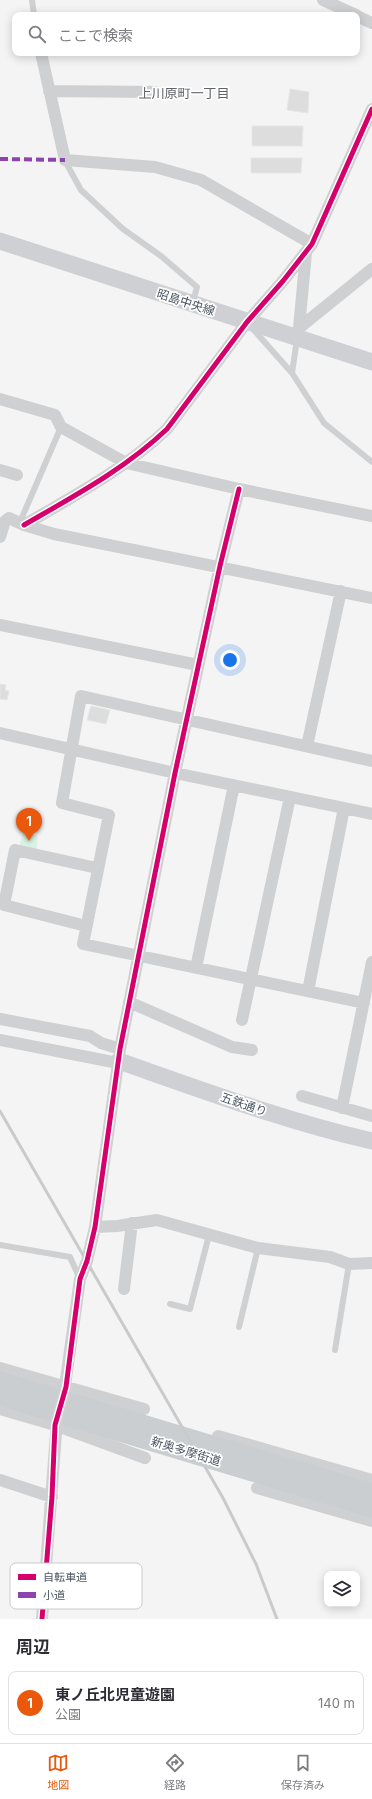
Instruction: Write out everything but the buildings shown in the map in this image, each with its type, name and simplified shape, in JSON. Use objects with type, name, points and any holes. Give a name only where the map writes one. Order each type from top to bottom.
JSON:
[{"type":"main road","name":"新奥多摩街道","points":[[0,1382],[372,1493]]},
{"type":"main road","name":"新奥多摩街道","points":[[0,1396],[372,1508]]},
{"type":"street","points":[[323,0],[349,12]]},
{"type":"street","points":[[360,17],[372,23]]},
{"type":"street","points":[[42,56],[65,160],[155,167],[201,180],[309,249]]},
{"type":"street","points":[[49,91],[156,92]]},
{"type":"street","points":[[22,523],[100,481],[151,444],[167,429],[247,322],[309,249],[372,109]]},
{"type":"street","name":"昭島中央線","points":[[0,241],[247,322],[298,333],[372,362]]},
{"type":"street","points":[[298,333],[309,249]]},
{"type":"street","points":[[298,333],[372,269]]},
{"type":"street","points":[[0,399],[55,415],[61,427],[126,463],[239,489],[372,516]]},
{"type":"street","points":[[0,470],[17,475]]},
{"type":"street","points":[[47,1563],[56,1423],[65,1390],[80,1279],[87,1261],[95,1227],[119,1057],[186,719],[220,566],[239,489]]},
{"type":"street","points":[[0,537],[5,521],[8,518],[54,534],[153,555],[220,566],[372,598]]},
{"type":"street","points":[[307,746],[341,591]]},
{"type":"street","points":[[0,625],[198,665]]},
{"type":"street","points":[[364,1003],[83,944],[109,814],[62,803],[81,696],[372,761]]},
{"type":"street","points":[[0,733],[175,773],[372,814]]},
{"type":"street","points":[[196,968],[234,785]]},
{"type":"street","points":[[242,1020],[290,797]]},
{"type":"street","points":[[308,991],[344,808]]},
{"type":"street","points":[[86,926],[4,905],[15,850],[97,868]]},
{"type":"street","points":[[342,1108],[372,962]]},
{"type":"street","points":[[129,1002],[232,1047],[252,1050]]},
{"type":"street","points":[[0,1019],[90,1036],[101,1042],[119,1057]]},
{"type":"street","points":[[0,1040],[119,1057]]},
{"type":"street","name":"五鉄通り","points":[[119,1057],[256,1109],[334,1132],[372,1141]]},
{"type":"street","points":[[302,1096],[372,1116]]},
{"type":"street","points":[[95,1227],[117,1226],[157,1220],[258,1248],[330,1257],[349,1264],[372,1263]]},
{"type":"street","points":[[124,1289],[132,1223]]},
{"type":"street","points":[[0,1368],[65,1390],[144,1409]]},
{"type":"street","points":[[0,1409],[56,1423],[145,1458]]},
{"type":"street","points":[[218,1436],[372,1480]]},
{"type":"street","points":[[0,1480],[52,1497]]},
{"type":"street","points":[[257,1488],[372,1521]]},
{"type":"street","points":[[42,1619],[43,1609]]},
{"type":"lane","points":[[32,0],[34,12]]},
{"type":"lane","points":[[65,160],[81,190],[123,229],[161,256],[198,287],[192,304]]},
{"type":"lane","points":[[247,322],[292,373],[324,423],[372,462]]},
{"type":"lane","points":[[292,373],[298,333]]},
{"type":"lane","points":[[22,523],[61,427]]},
{"type":"lane","points":[[170,1304],[190,1309],[209,1235]]},
{"type":"lane","points":[[0,1245],[70,1257],[80,1279]]},
{"type":"lane","points":[[239,1327],[258,1248]]},
{"type":"lane","points":[[334,1350],[349,1264]]},
{"type":"green space","points":[[23,832],[38,836],[36,851],[19,847]]},
{"type":"railway","points":[[0,1111],[223,1498],[256,1564],[277,1619]]},
{"type":"marked path","points":[[0,159],[65,160]]},
{"type":"cycle path","points":[[24,525],[98,481],[134,457],[167,429],[247,322],[283,281],[312,244],[372,109]]},
{"type":"cycle path","points":[[47,1563],[52,1497],[55,1425],[66,1387],[80,1279],[87,1261],[95,1227],[120,1049],[175,773],[220,566],[239,489]]},
{"type":"cycle path","points":[[42,1619],[43,1609]]},
{"type":"place","name":"東ノ丘北児童遊園","points":[[29,841]]},
{"type":"district","name":"上川原町一丁目","points":[[184,93]]}]
